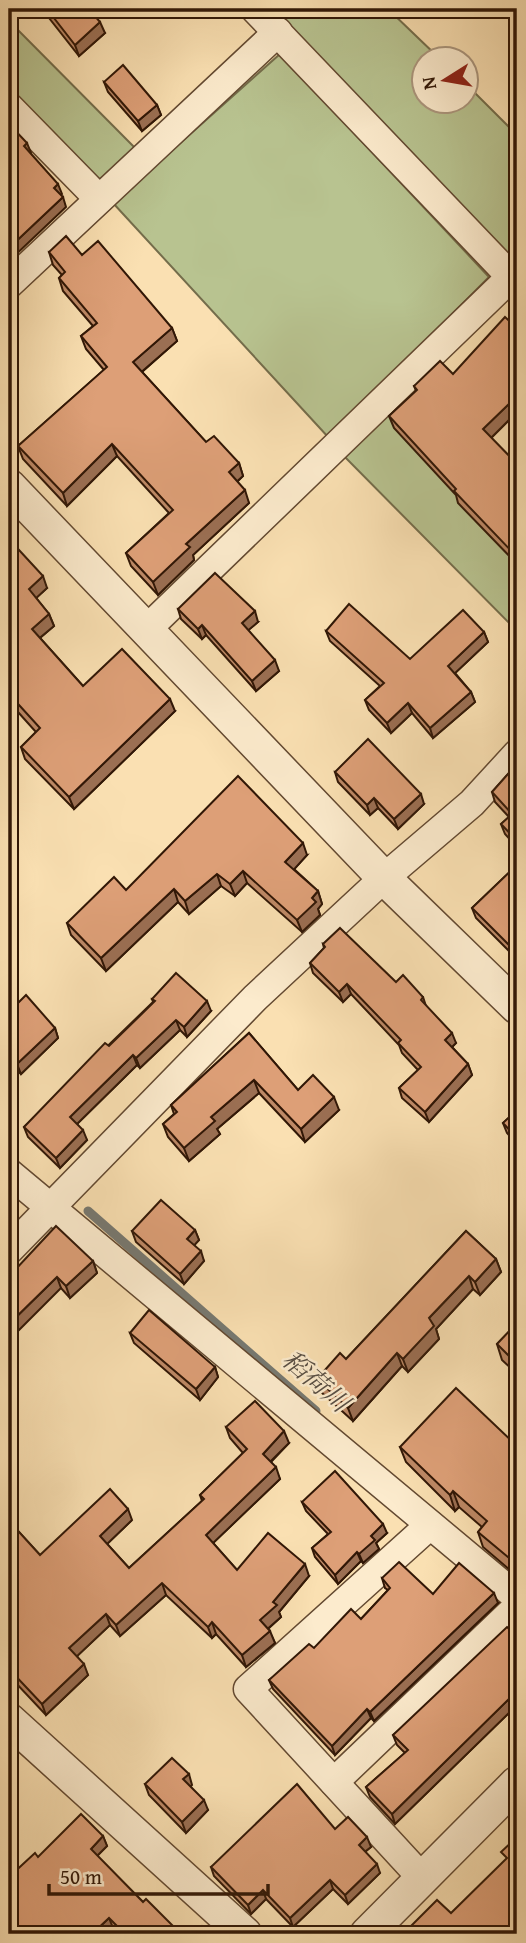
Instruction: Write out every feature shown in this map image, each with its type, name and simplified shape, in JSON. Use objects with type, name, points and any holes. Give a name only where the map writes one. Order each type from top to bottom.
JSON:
[{"type":"street","points":[[146,631],[514,280],[255,9]]},
{"type":"street","points":[[9,284],[278,32]]},
{"type":"street","points":[[9,107],[99,199]]},
{"type":"street","points":[[9,486],[384,878],[517,1007]]},
{"type":"street","points":[[9,1250],[255,998],[384,878],[472,803],[517,754]]},
{"type":"street","points":[[9,1173],[517,1597]]},
{"type":"street","points":[[422,1878],[248,1689],[430,1525]]},
{"type":"street","points":[[334,1782],[517,1607]]},
{"type":"street","points":[[9,1720],[245,1934]]},
{"type":"street","points":[[367,1934],[517,1783]]},
{"type":"green space","points":[[266,9],[388,9],[426,46],[410,46],[410,116],[480,116],[480,98],[517,135],[517,283]]},
{"type":"green space","points":[[9,21],[144,157],[99,199],[9,107]]},
{"type":"green space","points":[[280,54],[489,277],[329,438],[113,203]]},
{"type":"green space","points":[[392,391],[517,526],[517,631],[335,447]]},
{"type":"building","points":[[47,9],[89,9],[100,22],[75,45]]},
{"type":"building","points":[[123,65],[157,105],[138,121],[104,82]]},
{"type":"building","points":[[9,124],[27,143],[24,146],[58,184],[54,188],[63,197],[9,248]]},
{"type":"building","points":[[66,236],[82,255],[98,241],[172,328],[133,362],[206,442],[214,436],[239,463],[229,472],[245,490],[186,544],[190,547],[153,582],[126,553],[173,510],[112,444],[63,493],[18,446],[107,367],[81,336],[97,323],[59,278],[65,272],[49,252]]},
{"type":"building","points":[[505,317],[517,328],[517,398],[483,429],[517,464],[517,557],[454,491],[456,489],[389,416],[417,390],[414,386],[440,361],[453,374]]},
{"type":"building","points":[[19,550],[43,576],[29,589],[49,614],[32,629],[83,686],[122,649],[170,699],[69,797],[21,747],[40,728],[9,694],[9,560]]},
{"type":"building","points":[[215,573],[255,611],[242,623],[275,660],[252,681],[202,625],[198,629],[178,609]]},
{"type":"building","points":[[349,604],[410,659],[463,610],[484,632],[448,666],[471,692],[430,728],[408,703],[387,723],[365,700],[384,683],[326,631]]},
{"type":"building","points":[[368,739],[421,794],[394,819],[374,798],[367,805],[335,772]]},
{"type":"building","points":[[517,764],[517,841],[501,824],[512,814],[492,792]]},
{"type":"building","points":[[238,776],[303,843],[285,862],[318,891],[312,898],[316,902],[297,920],[243,871],[230,884],[217,874],[185,901],[174,889],[101,958],[67,923],[114,877],[126,890]]},
{"type":"building","points":[[517,865],[517,953],[472,908]]},
{"type":"building","points":[[340,928],[396,982],[403,975],[423,997],[421,1000],[452,1033],[445,1040],[468,1064],[425,1112],[399,1088],[421,1067],[398,1043],[401,1040],[347,984],[339,992],[310,963],[325,947],[323,944]]},
{"type":"building","points":[[176,973],[207,1001],[184,1027],[176,1020],[136,1058],[133,1055],[70,1117],[83,1130],[56,1158],[24,1127],[105,1043],[109,1046],[155,1001],[152,999]]},
{"type":"building","points":[[26,995],[55,1028],[17,1064],[9,1057],[9,1012]]},
{"type":"building","points":[[249,1033],[298,1090],[313,1075],[334,1097],[301,1129],[254,1080],[211,1117],[215,1121],[184,1148],[163,1124],[177,1112],[171,1105]]},
{"type":"building","points":[[517,1110],[517,1138],[503,1123]]},
{"type":"building","points":[[161,1200],[195,1230],[187,1239],[201,1251],[180,1274],[132,1231]]},
{"type":"building","points":[[56,1226],[93,1261],[66,1286],[57,1277],[9,1324],[9,1263],[15,1270]]},
{"type":"building","points":[[466,1231],[496,1259],[475,1282],[469,1276],[429,1318],[434,1326],[403,1359],[397,1353],[348,1408],[317,1379],[340,1353],[346,1359]]},
{"type":"building","points":[[149,1310],[215,1367],[196,1389],[130,1333]]},
{"type":"building","points":[[517,1323],[517,1364],[497,1344]]},
{"type":"building","points":[[456,1388],[517,1446],[515,1563],[478,1532],[487,1521],[453,1491],[450,1495],[400,1447]]},
{"type":"building","points":[[255,1401],[284,1431],[263,1454],[276,1467],[206,1535],[237,1570],[268,1533],[305,1564],[273,1602],[277,1605],[260,1620],[270,1631],[242,1655],[212,1622],[208,1627],[162,1583],[116,1625],[106,1614],[69,1648],[84,1664],[42,1704],[9,1669],[13,1665],[9,1660],[9,1521],[40,1555],[110,1489],[128,1509],[100,1536],[129,1568],[204,1499],[200,1495],[247,1449],[226,1427]]},
{"type":"building","points":[[335,1471],[383,1524],[371,1536],[375,1540],[359,1554],[357,1552],[335,1575],[312,1548],[331,1532],[302,1502]]},
{"type":"building","points":[[399,1562],[433,1594],[459,1563],[494,1593],[370,1712],[367,1709],[332,1746],[269,1680],[309,1644],[314,1648],[351,1609],[361,1619],[390,1588],[382,1578]]},
{"type":"building","points":[[507,1627],[517,1636],[517,1691],[392,1814],[366,1787],[408,1750],[393,1735]]},
{"type":"building","points":[[172,1758],[189,1774],[183,1779],[204,1800],[182,1822],[145,1784]]},
{"type":"building","points":[[297,1784],[335,1829],[348,1817],[367,1837],[359,1845],[377,1864],[345,1895],[330,1880],[290,1918],[263,1890],[248,1905],[211,1867]]},
{"type":"building","points":[[81,1814],[103,1836],[91,1849],[143,1902],[146,1899],[181,1934],[125,1934],[109,1918],[92,1934],[9,1934],[9,1877],[35,1853],[38,1857]]},
{"type":"building","points":[[517,1837],[517,1934],[403,1934],[437,1900],[451,1913],[507,1858],[501,1852]]},
{"type":"building","points":[[202,1926],[211,1934],[194,1934]]},
{"type":"waterway","name":"稻荷川","points":[[88,1211],[316,1411]]}]
